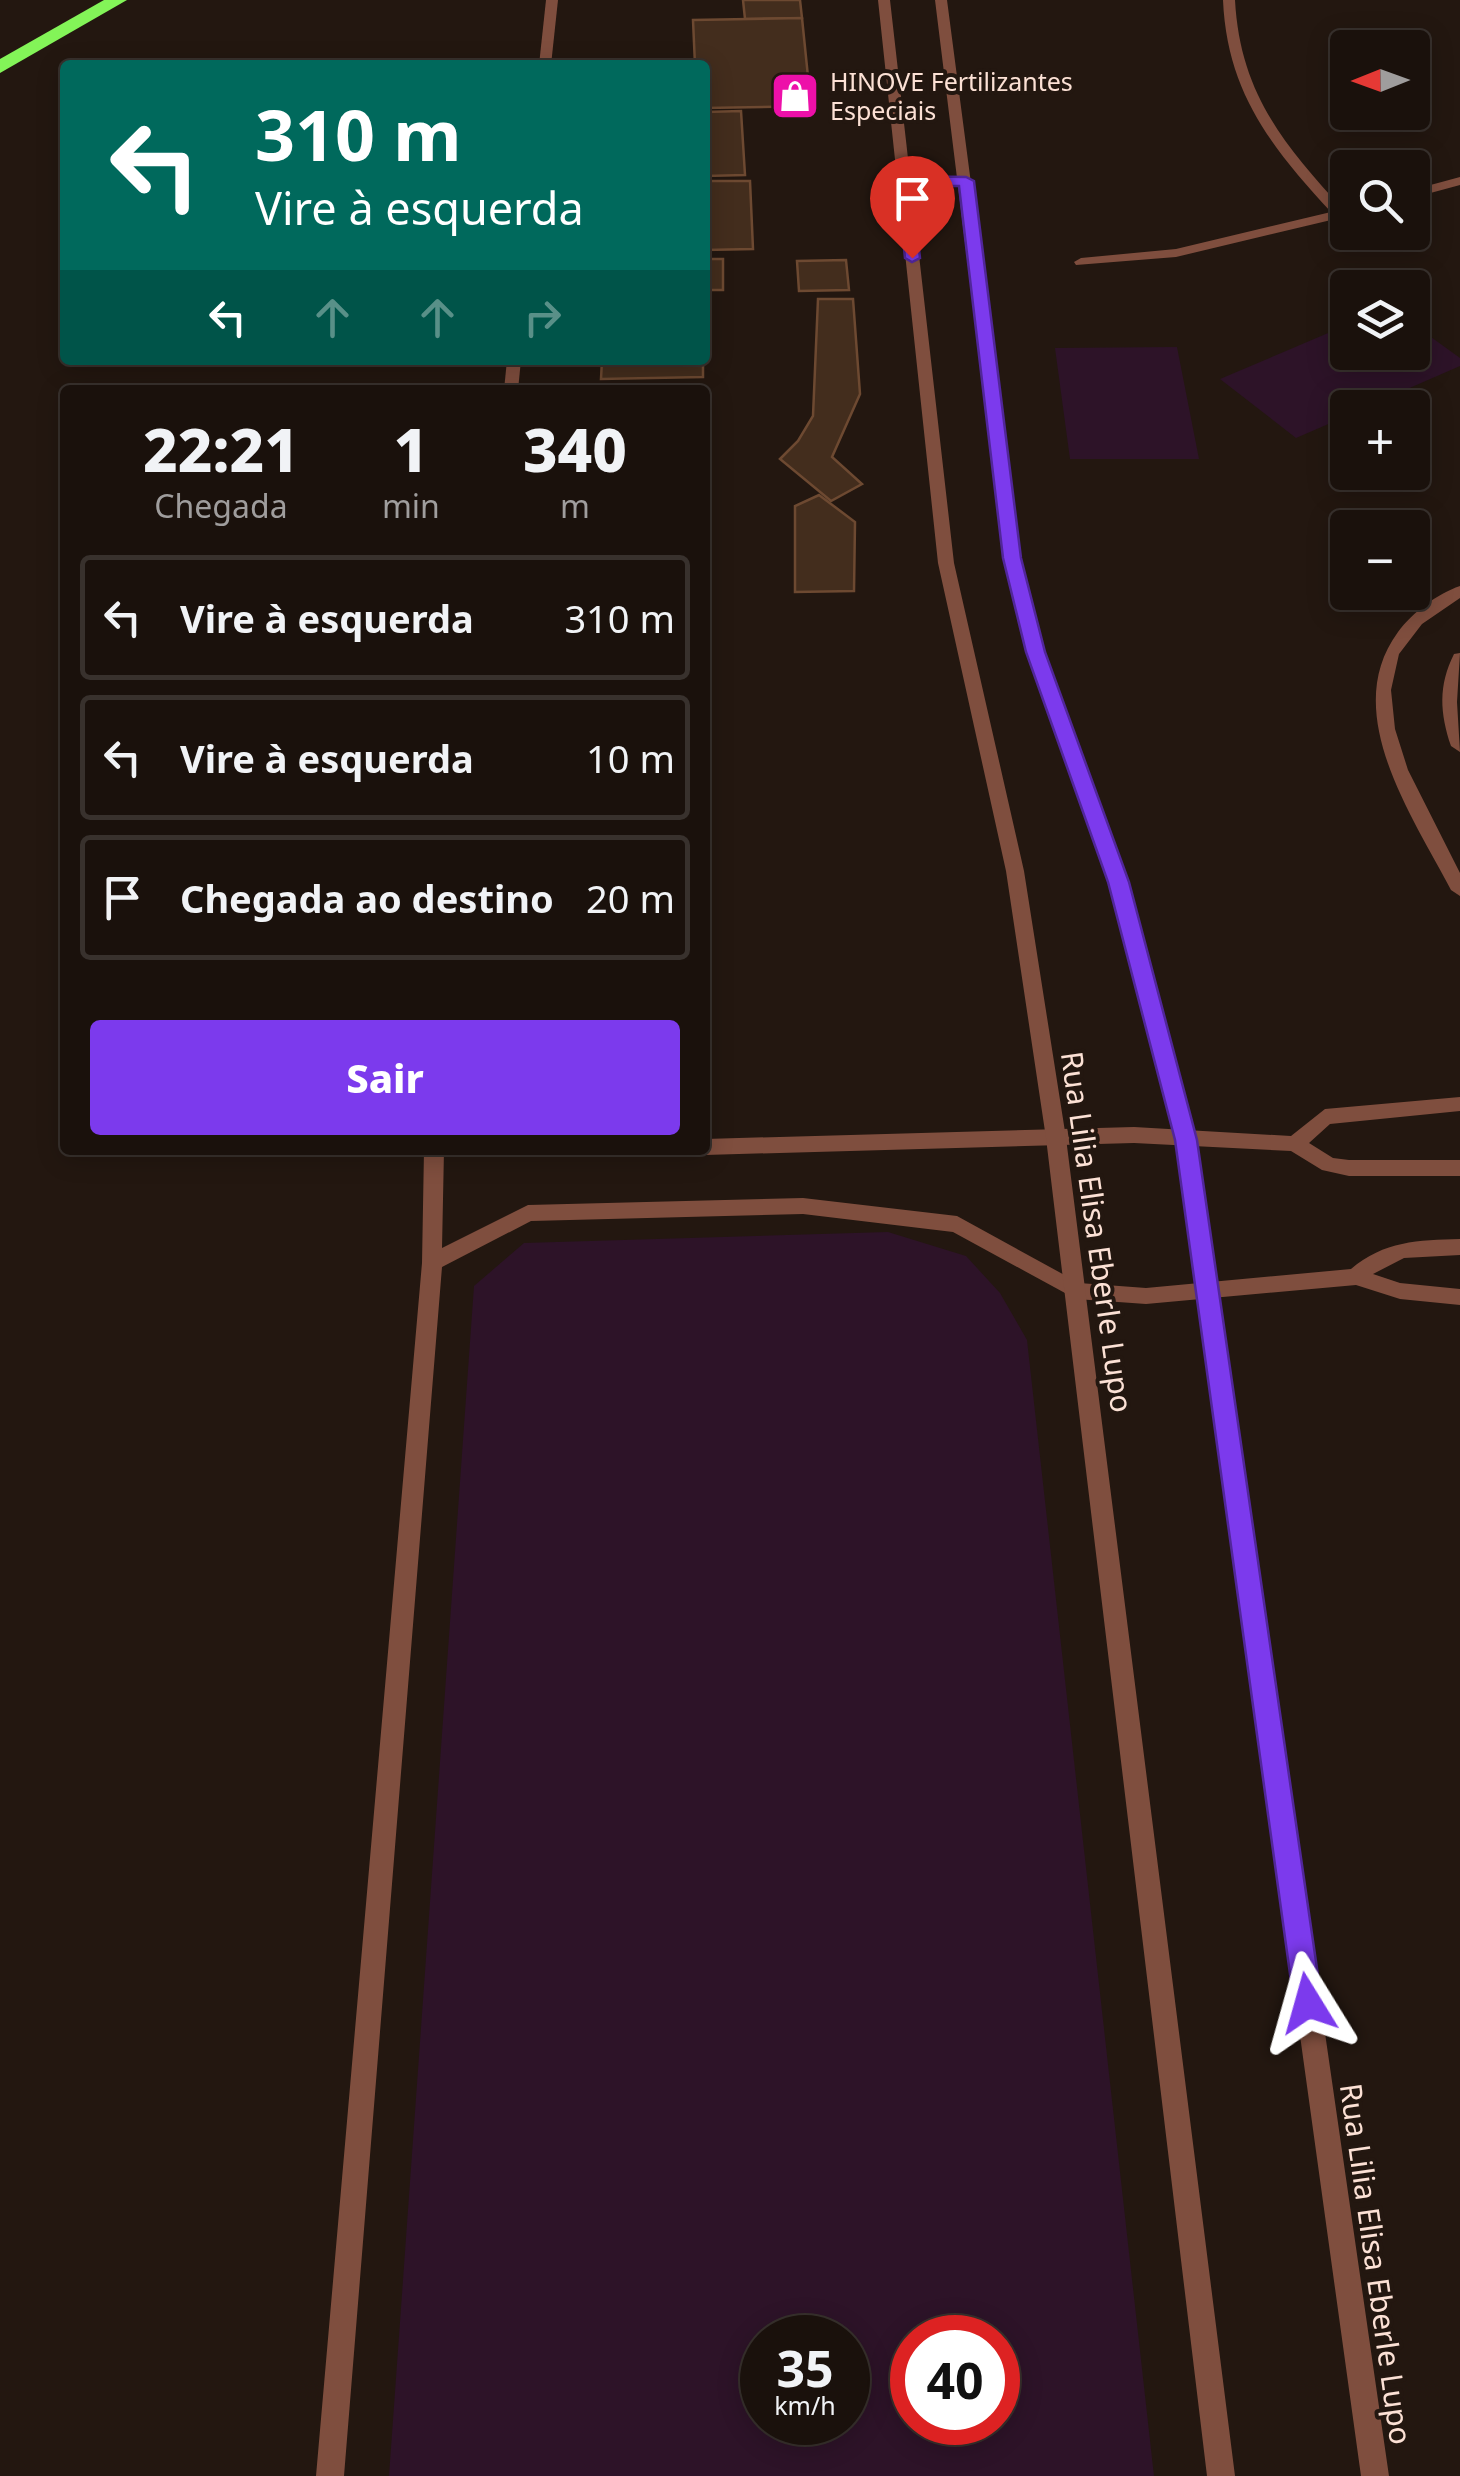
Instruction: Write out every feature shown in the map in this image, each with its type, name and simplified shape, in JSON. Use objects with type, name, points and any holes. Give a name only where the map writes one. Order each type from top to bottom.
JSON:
[{"type":"highway","points":[[0,66],[118,0]]},
{"type":"street","points":[[546,60],[552,0]]},
{"type":"street","name":"Rua Lilia Elisa Eberle Lupo","points":[[884,0],[946,564],[1015,871],[1056,1138],[1221,2476]]},
{"type":"street","name":"Rua Lilia Elisa Eberle Lupo","points":[[941,0],[1012,558],[1036,652],[1118,882],[1186,1140],[1375,2476]]},
{"type":"street","points":[[1229,0],[1228,34],[1245,92],[1283,153],[1330,199]]},
{"type":"street","points":[[1430,189],[1460,180]]},
{"type":"street","points":[[904,181],[966,181]]},
{"type":"street","points":[[1080,262],[1176,253],[1330,216]]},
{"type":"street","points":[[1460,591],[1420,616],[1401,638],[1387,662],[1380,690],[1390,749],[1460,890]]},
{"type":"street","points":[[1460,658],[1449,680],[1447,712],[1460,746]]},
{"type":"street","points":[[1295,1144],[1325,1117],[1460,1104]]},
{"type":"street","points":[[710,1147],[1094,1134],[1295,1144],[1329,1164],[1348,1168],[1460,1168]]},
{"type":"street","points":[[330,2476],[432,1263],[434,1155]]},
{"type":"street","points":[[432,1263],[528,1213],[804,1206],[956,1224],[1076,1291],[1146,1296],[1356,1278],[1400,1291],[1460,1296]]},
{"type":"street","points":[[1356,1278],[1378,1256],[1398,1250],[1460,1247]]},
{"type":"shaded area","points":[[1330,332],[1330,370],[1430,370],[1430,336],[1460,358],[1460,366],[1405,390],[1330,390],[1330,423],[1296,438],[1220,379]]},
{"type":"shaded area","points":[[1177,347],[1199,459],[1070,459],[1055,348]]},
{"type":"shaded area","points":[[888,1232],[966,1256],[1000,1293],[1027,1340],[1154,2476],[389,2476],[474,1286],[524,1243]]},
{"type":"building","points":[[743,0],[800,0],[802,18],[745,19]]},
{"type":"building","points":[[802,18],[811,106],[710,108],[710,60],[695,60],[693,20]]},
{"type":"building","points":[[741,111],[745,175],[710,176],[710,112]]},
{"type":"building","points":[[710,181],[750,181],[753,249],[710,250]]},
{"type":"building","points":[[710,259],[723,259],[723,290],[710,290]]},
{"type":"building","points":[[846,260],[849,290],[799,291],[797,261]]},
{"type":"building","points":[[818,299],[853,299],[860,394],[832,457],[862,484],[831,501],[780,459],[798,441],[813,416]]},
{"type":"building","points":[[602,365],[703,365],[703,377],[601,379]]},
{"type":"building","points":[[819,495],[855,522],[854,591],[795,592],[795,506]]},
{"type":"place","name":"HINOVE Fertilizantes Especiais","points":[[795,96]]},
{"type":"route","points":[[912,258],[904,181],[966,181],[1012,558],[1036,652],[1118,882],[1186,1140],[1308,2003]]}]
